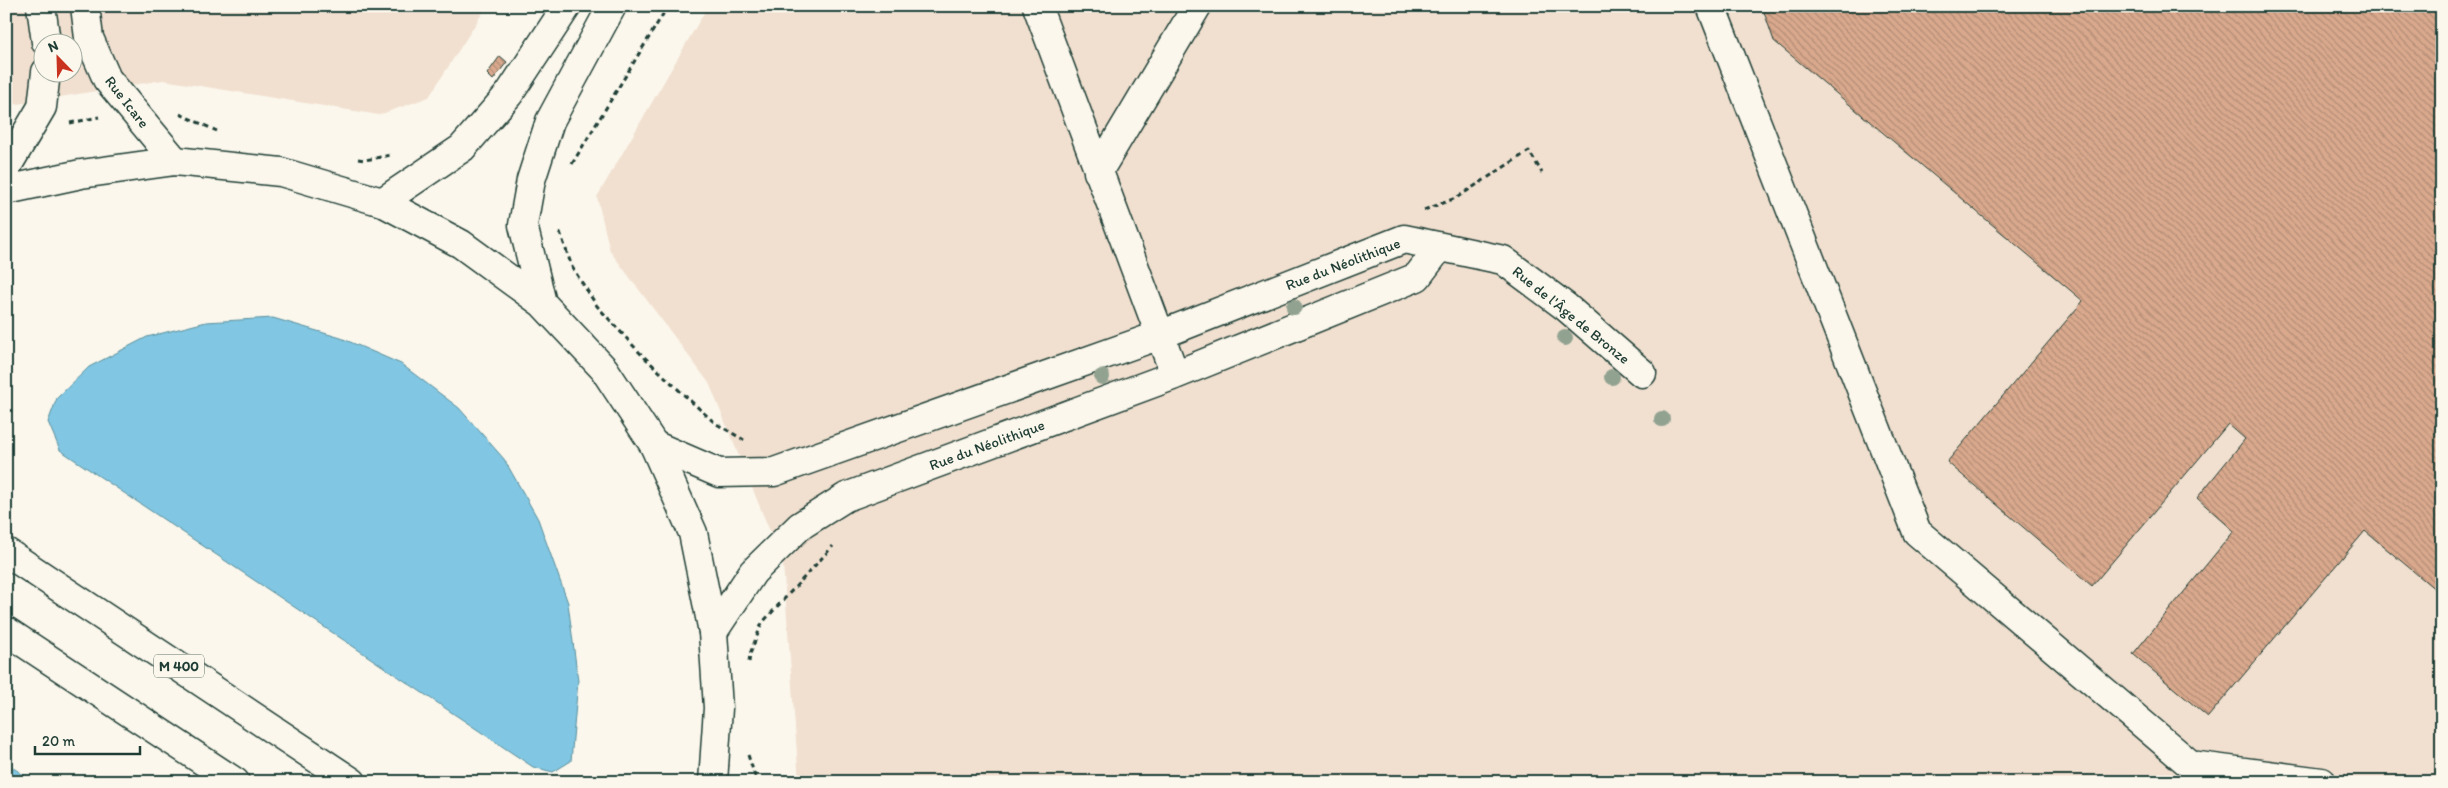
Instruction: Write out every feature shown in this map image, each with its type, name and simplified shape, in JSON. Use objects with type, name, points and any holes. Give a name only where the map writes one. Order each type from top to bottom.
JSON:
[{"type":"main road","points":[[41,6],[45,32]]},
{"type":"main road","name":"Rue Icare","points":[[84,6],[89,38],[107,79],[175,161]]},
{"type":"main road","points":[[382,202],[462,148],[509,94],[567,6]]},
{"type":"main road","points":[[542,303],[524,225],[531,180],[550,121],[612,6]]},
{"type":"main road","points":[[1098,172],[1197,6]]},
{"type":"main road","points":[[1711,6],[1917,532],[2191,765],[2322,782]]},
{"type":"main road","points":[[1042,10],[1098,172],[1175,375]]},
{"type":"main road","points":[[6,168],[42,107],[45,82]]},
{"type":"main road","points":[[6,190],[81,174],[175,161],[281,172],[382,202],[461,244],[542,303],[604,369],[654,445],[693,533],[713,632],[718,708],[713,782]]},
{"type":"main road","name":"Rue du Néolithique","points":[[654,445],[719,473],[774,472],[1160,335],[1404,239],[1439,248],[1417,277],[1175,375],[846,497],[800,526],[752,572],[713,632]]},
{"type":"main road","name":"Rue de l'Âge de Bronze","points":[[1439,248],[1503,260],[1566,307],[1642,373]]},
{"type":"main road","name":"M 400","points":[[6,552],[352,782]]},
{"type":"main road","points":[[6,631],[235,782]]},
{"type":"path","points":[[570,167],[668,6]]},
{"type":"path","points":[[557,223],[572,267],[597,306],[639,352],[708,417],[747,441]]},
{"type":"path","points":[[749,672],[750,654],[762,623],[834,544],[827,509]]},
{"type":"path","points":[[747,752],[757,782]]},
{"type":"shaded area","points":[[6,6],[487,6],[429,97],[379,115],[163,80],[6,106]]},
{"type":"shaded area","points":[[708,6],[2442,6],[2442,782],[799,782],[783,563],[709,383],[610,251],[597,197]]},
{"type":"water","points":[[273,318],[341,338],[401,364],[459,408],[504,459],[538,519],[568,603],[578,681],[571,761],[553,772],[533,767],[60,450],[48,422],[57,398],[89,367],[147,337],[206,322]]},
{"type":"water","points":[[6,763],[34,782],[6,782]]},
{"type":"building","points":[[1762,6],[2442,6],[2442,595],[2365,531],[2208,717],[2133,654],[2234,531],[2197,498],[2245,439],[2228,424],[2092,586],[1947,462],[2083,301],[1774,41]]},
{"type":"building","points":[[500,56],[507,62],[493,80],[487,74]]}]
